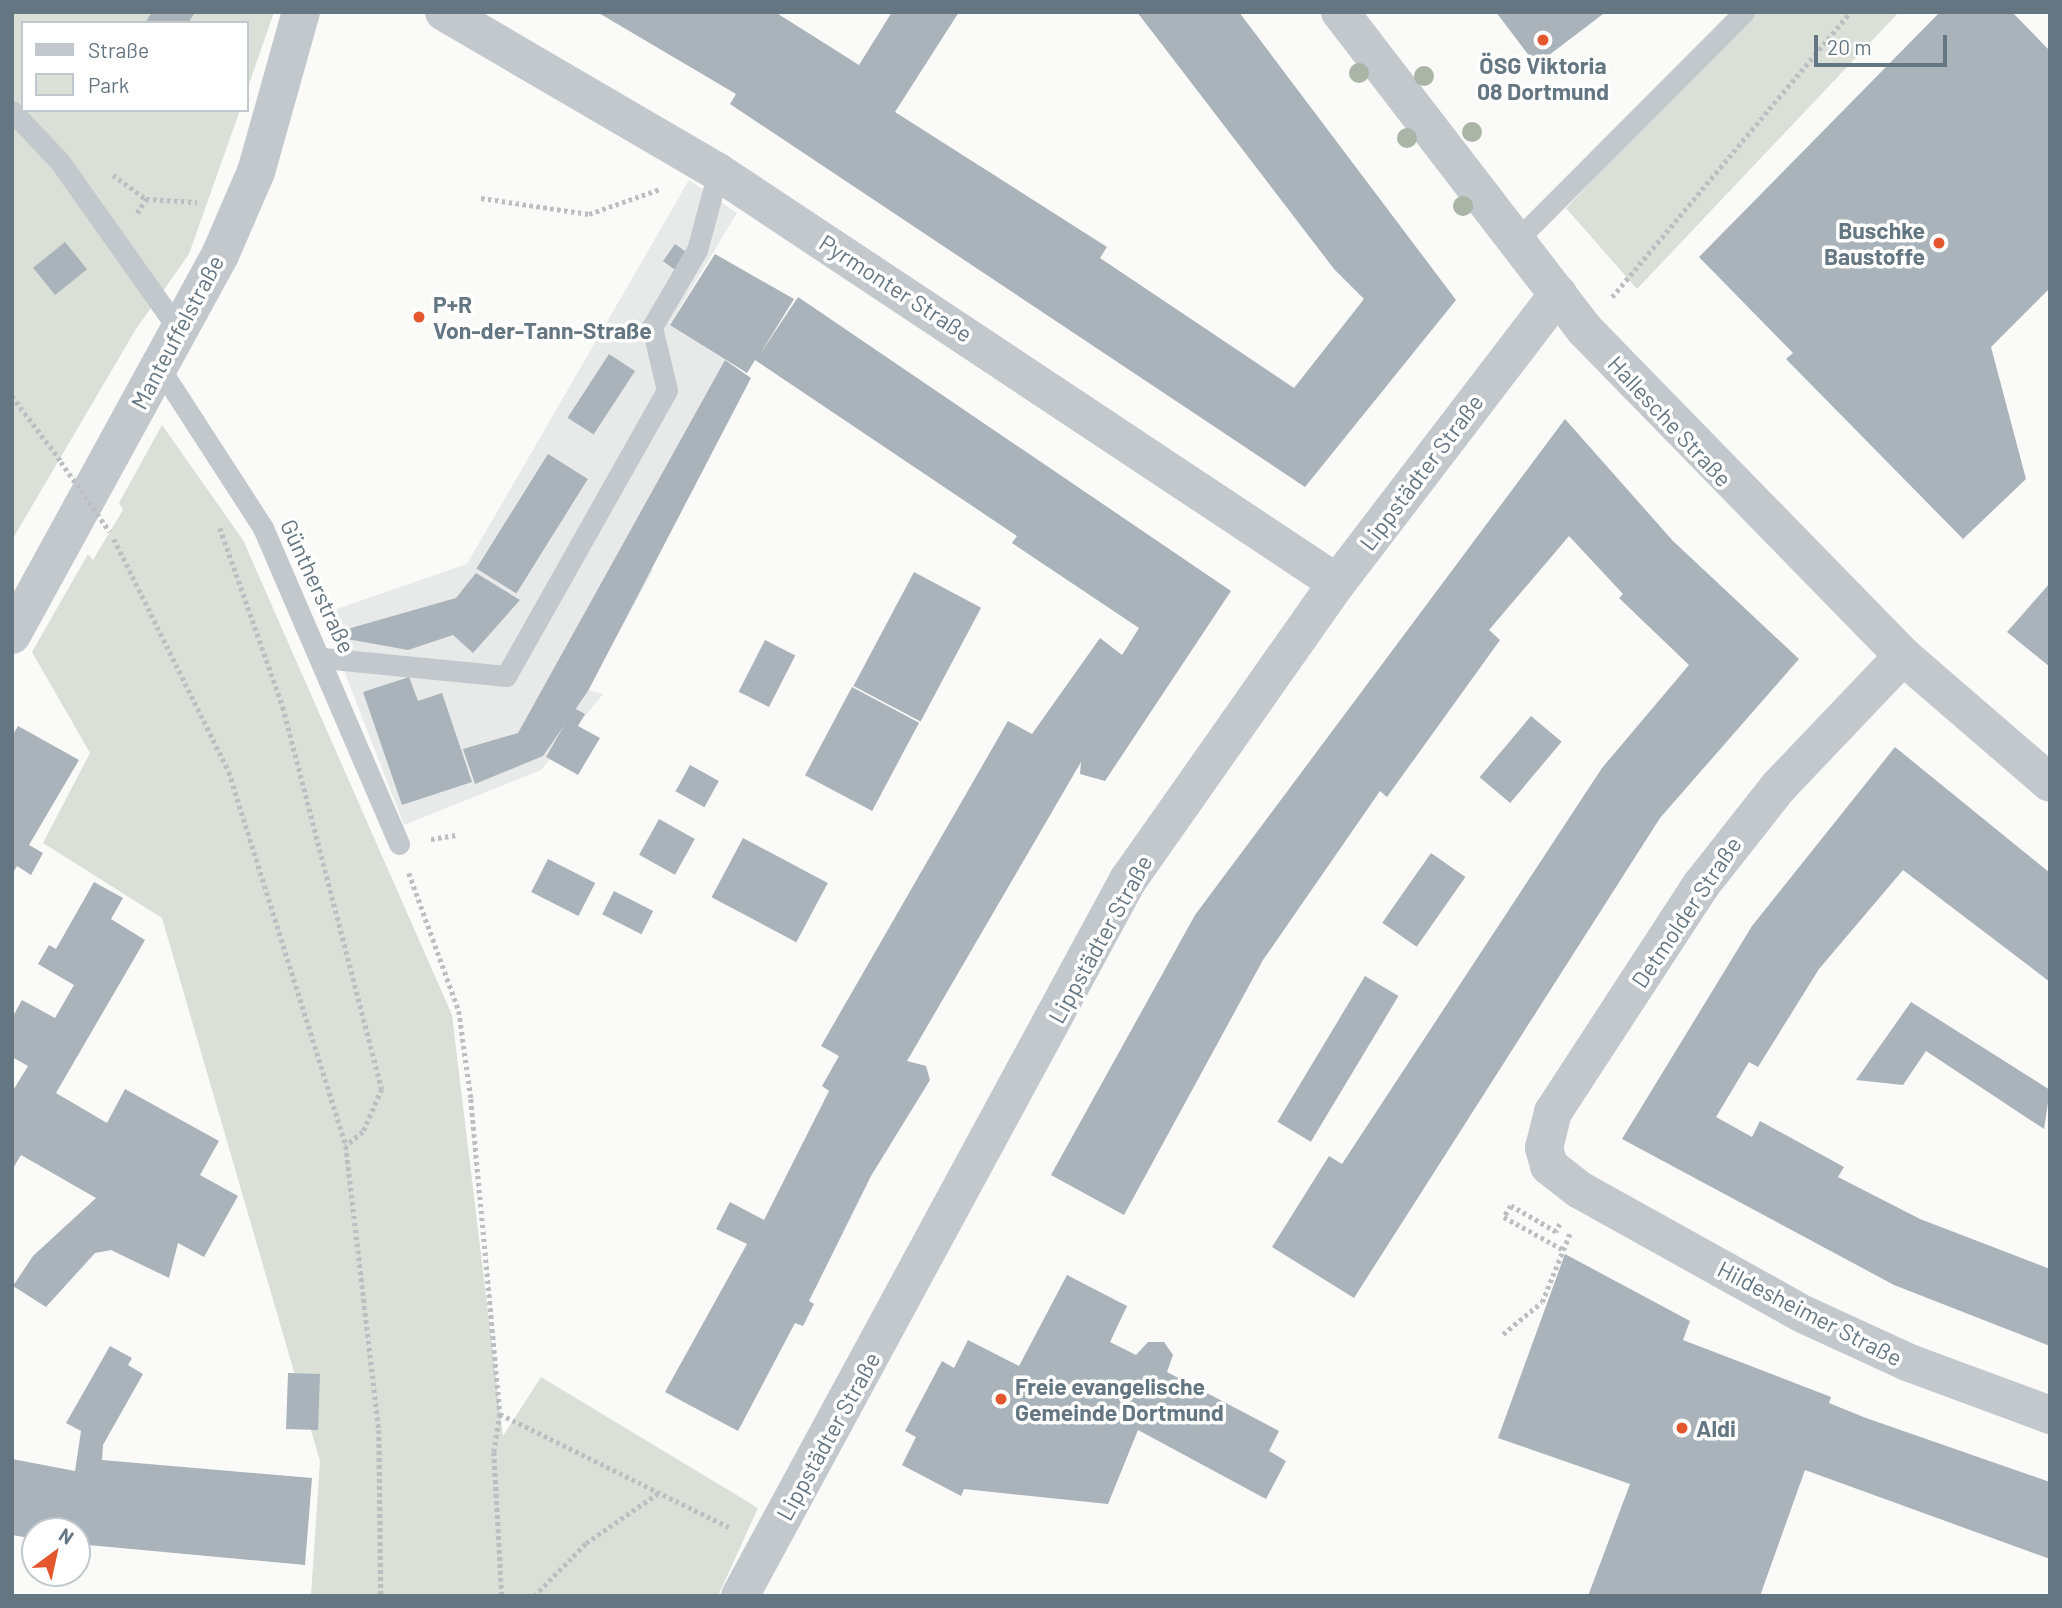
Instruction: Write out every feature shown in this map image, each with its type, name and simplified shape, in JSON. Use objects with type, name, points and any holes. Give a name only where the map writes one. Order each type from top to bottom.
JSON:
[{"type":"street","name":"Manteuffelstraße","points":[[12,635],[179,330],[256,172],[301,12]]},
{"type":"street","name":"Pyrmonter Straße","points":[[444,12],[713,169],[1336,583]]},
{"type":"street","name":"Hallesche Straße","points":[[1340,12],[1584,329],[1903,656],[2050,783]]},
{"type":"street","name":"Lippstädter Straße","points":[[740,1596],[1128,880],[1336,583],[1558,294]]},
{"type":"street","name":"Detmolder Straße","points":[[1580,1189],[1549,1166],[1545,1131],[1553,1112],[1739,834],[1903,656]]},
{"type":"street","name":"Hildesheimer Straße","points":[[1580,1189],[1854,1340],[2050,1415]]},
{"type":"lane","points":[[1516,241],[1744,12]]},
{"type":"lane","points":[[12,111],[60,162],[179,330]]},
{"type":"lane","points":[[323,658],[506,676],[667,390],[652,327],[697,250],[713,169]]},
{"type":"lane","name":"Güntherstraße","points":[[159,367],[263,528],[323,658],[399,844]]},
{"type":"path","points":[[1584,329],[1850,12]]},
{"type":"path","points":[[481,198],[589,214],[713,169]]},
{"type":"path","points":[[146,199],[201,202],[205,189]]},
{"type":"path","points":[[12,396],[110,532],[160,623],[229,772],[346,1146],[379,1430],[381,1596]]},
{"type":"path","points":[[218,522],[283,707],[382,1089],[363,1132],[346,1146]]},
{"type":"path","points":[[456,835],[399,844],[459,1011],[500,1414],[494,1452],[502,1596]]},
{"type":"path","points":[[1562,1249],[1504,1217],[1511,1206],[1556,1232],[1580,1189]]},
{"type":"path","points":[[1503,1334],[1542,1302],[1566,1242]]},
{"type":"path","points":[[500,1414],[766,1545]]},
{"type":"path","points":[[534,1596],[586,1543],[661,1492]]},
{"type":"shaded area","points":[[689,180],[737,213],[670,324],[725,360],[649,567],[653,570],[588,690],[603,694],[541,770],[404,825],[322,614],[467,564]]},
{"type":"green space","points":[[12,12],[274,12],[248,87],[248,21],[21,21],[21,112],[239,112],[189,254],[136,329],[12,540]]},
{"type":"green space","points":[[1752,12],[1899,12],[1637,289],[1566,208]]},
{"type":"green space","points":[[162,425],[243,540],[452,1015],[503,1436],[541,1377],[758,1508],[718,1596],[311,1596],[320,1461],[162,918],[43,843],[90,753],[32,652],[88,554],[93,560],[123,510],[119,503]]},
{"type":"building","points":[[152,12],[194,14],[189,21],[146,21]]},
{"type":"building","points":[[597,12],[775,12],[859,65],[892,12],[959,12],[895,112],[1107,247],[1100,258],[1294,388],[1364,299],[1334,269],[1137,12],[1239,12],[1456,300],[1305,487],[730,104],[736,94]]},
{"type":"building","name":"ÖSG Viktoria 08 Dortmund","points":[[1496,12],[1602,12],[1603,14],[1536,65]]},
{"type":"building","name":"Buschke Baustoffe","points":[[1940,12],[2012,12],[2050,51],[2050,288],[1991,347],[2026,479],[1963,539],[1786,359],[1793,353],[1699,257]]},
{"type":"building","points":[[65,242],[87,269],[55,295],[33,268]]},
{"type":"building","points":[[675,244],[688,253],[676,270],[663,261]]},
{"type":"building","points":[[715,254],[794,299],[760,354],[798,297],[1231,591],[1105,781],[1080,774],[1081,762],[907,1061],[926,1066],[930,1080],[871,1176],[809,1301],[814,1304],[803,1326],[795,1323],[738,1431],[665,1392],[747,1244],[716,1229],[730,1202],[764,1220],[829,1091],[822,1086],[839,1056],[821,1046],[1008,721],[1032,734],[1100,638],[1122,655],[1139,628],[1012,543],[1017,536],[755,360],[747,373],[670,325]]},
{"type":"building","points":[[609,354],[635,371],[594,435],[568,418]]},
{"type":"building","points":[[725,360],[751,378],[588,691],[543,756],[475,784],[463,749],[518,733]]},
{"type":"building","points":[[1565,419],[1673,541],[1799,659],[1660,818],[1354,1298],[1272,1247],[1329,1156],[1342,1164],[1602,768],[1689,665],[1619,598],[1623,594],[1569,536],[1489,630],[1500,640],[1387,797],[1380,791],[1263,960],[1124,1215],[1051,1175],[1195,915]]},
{"type":"building","points":[[548,454],[588,479],[516,593],[476,568]]},
{"type":"building","points":[[914,572],[981,608],[921,722],[853,686]]},
{"type":"building","points":[[476,573],[520,600],[473,653],[453,635],[408,650],[347,639],[344,630],[456,598]]},
{"type":"building","points":[[2050,583],[2050,667],[2007,632]]},
{"type":"building","points":[[765,640],[795,655],[769,707],[739,692]]},
{"type":"building","points":[[409,677],[418,701],[442,693],[472,782],[402,805],[363,692]]},
{"type":"building","points":[[852,687],[919,723],[872,811],[805,775]]},
{"type":"building","points":[[574,708],[585,714],[578,726],[600,738],[578,775],[546,757]]},
{"type":"building","points":[[1531,716],[1562,742],[1510,803],[1480,777]]},
{"type":"building","points":[[18,726],[79,760],[29,845],[43,853],[31,875],[17,866],[12,874],[12,736]]},
{"type":"building","points":[[1895,747],[2050,873],[2050,982],[1903,870],[1819,969],[1758,1067],[1749,1062],[1716,1117],[1752,1137],[1760,1121],[1844,1167],[1838,1177],[1920,1219],[2050,1269],[2050,1346],[1894,1285],[1622,1139],[1752,926]]},
{"type":"building","points":[[690,765],[719,781],[704,807],[675,791]]},
{"type":"building","points":[[659,819],[695,839],[675,875],[639,855]]},
{"type":"building","points":[[743,838],[828,883],[796,942],[712,897]]},
{"type":"building","points":[[1431,853],[1465,877],[1417,947],[1382,923]]},
{"type":"building","points":[[548,859],[595,883],[578,916],[531,892]]},
{"type":"building","points":[[94,882],[123,898],[111,919],[145,940],[56,1093],[107,1123],[125,1089],[219,1141],[200,1175],[238,1196],[204,1257],[178,1243],[169,1278],[111,1250],[95,1253],[46,1307],[13,1286],[33,1256],[96,1198],[21,1155],[12,1170],[12,1092],[28,1066],[12,1057],[12,1018],[22,1000],[55,1018],[74,985],[38,964],[49,945],[56,949]]},
{"type":"building","points":[[614,891],[653,911],[641,934],[602,914]]},
{"type":"building","points":[[1365,976],[1398,996],[1311,1142],[1277,1122]]},
{"type":"building","points":[[1911,1002],[2050,1090],[2044,1129],[1926,1051],[1903,1085],[1856,1080]]},
{"type":"building","name":"Aldi","points":[[1565,1254],[1690,1321],[1683,1340],[1831,1397],[1829,1403],[1866,1418],[2050,1482],[2050,1559],[1805,1470],[1760,1596],[1588,1596],[1630,1484],[1498,1438]]},
{"type":"building","points":[[1067,1275],[1127,1306],[1110,1342],[1136,1355],[1148,1342],[1164,1342],[1173,1355],[1167,1372],[1279,1431],[1269,1451],[1286,1461],[1266,1499],[1138,1430],[1108,1504],[964,1489],[961,1496],[902,1465],[916,1437],[905,1431],[942,1361],[954,1368],[968,1340],[1019,1366]]},
{"type":"building","points":[[110,1346],[132,1358],[128,1365],[143,1374],[103,1445],[102,1460],[312,1478],[305,1565],[91,1545],[91,1517],[21,1517],[21,1537],[12,1535],[12,1459],[75,1471],[81,1431],[66,1423]]},
{"type":"building","points":[[288,1373],[320,1374],[318,1430],[286,1429]]},
{"type":"place","name":"ÖSG Viktoria 08 Dortmund","points":[[1543,40]]},
{"type":"place","name":"Buschke Baustoffe","points":[[1939,243]]},
{"type":"place","name":"P+R Von-der-Tann-Straße","points":[[419,317]]},
{"type":"place","name":"Freie evangelische Gemeinde Dortmund","points":[[1001,1399]]},
{"type":"place","name":"Aldi","points":[[1682,1428]]}]
